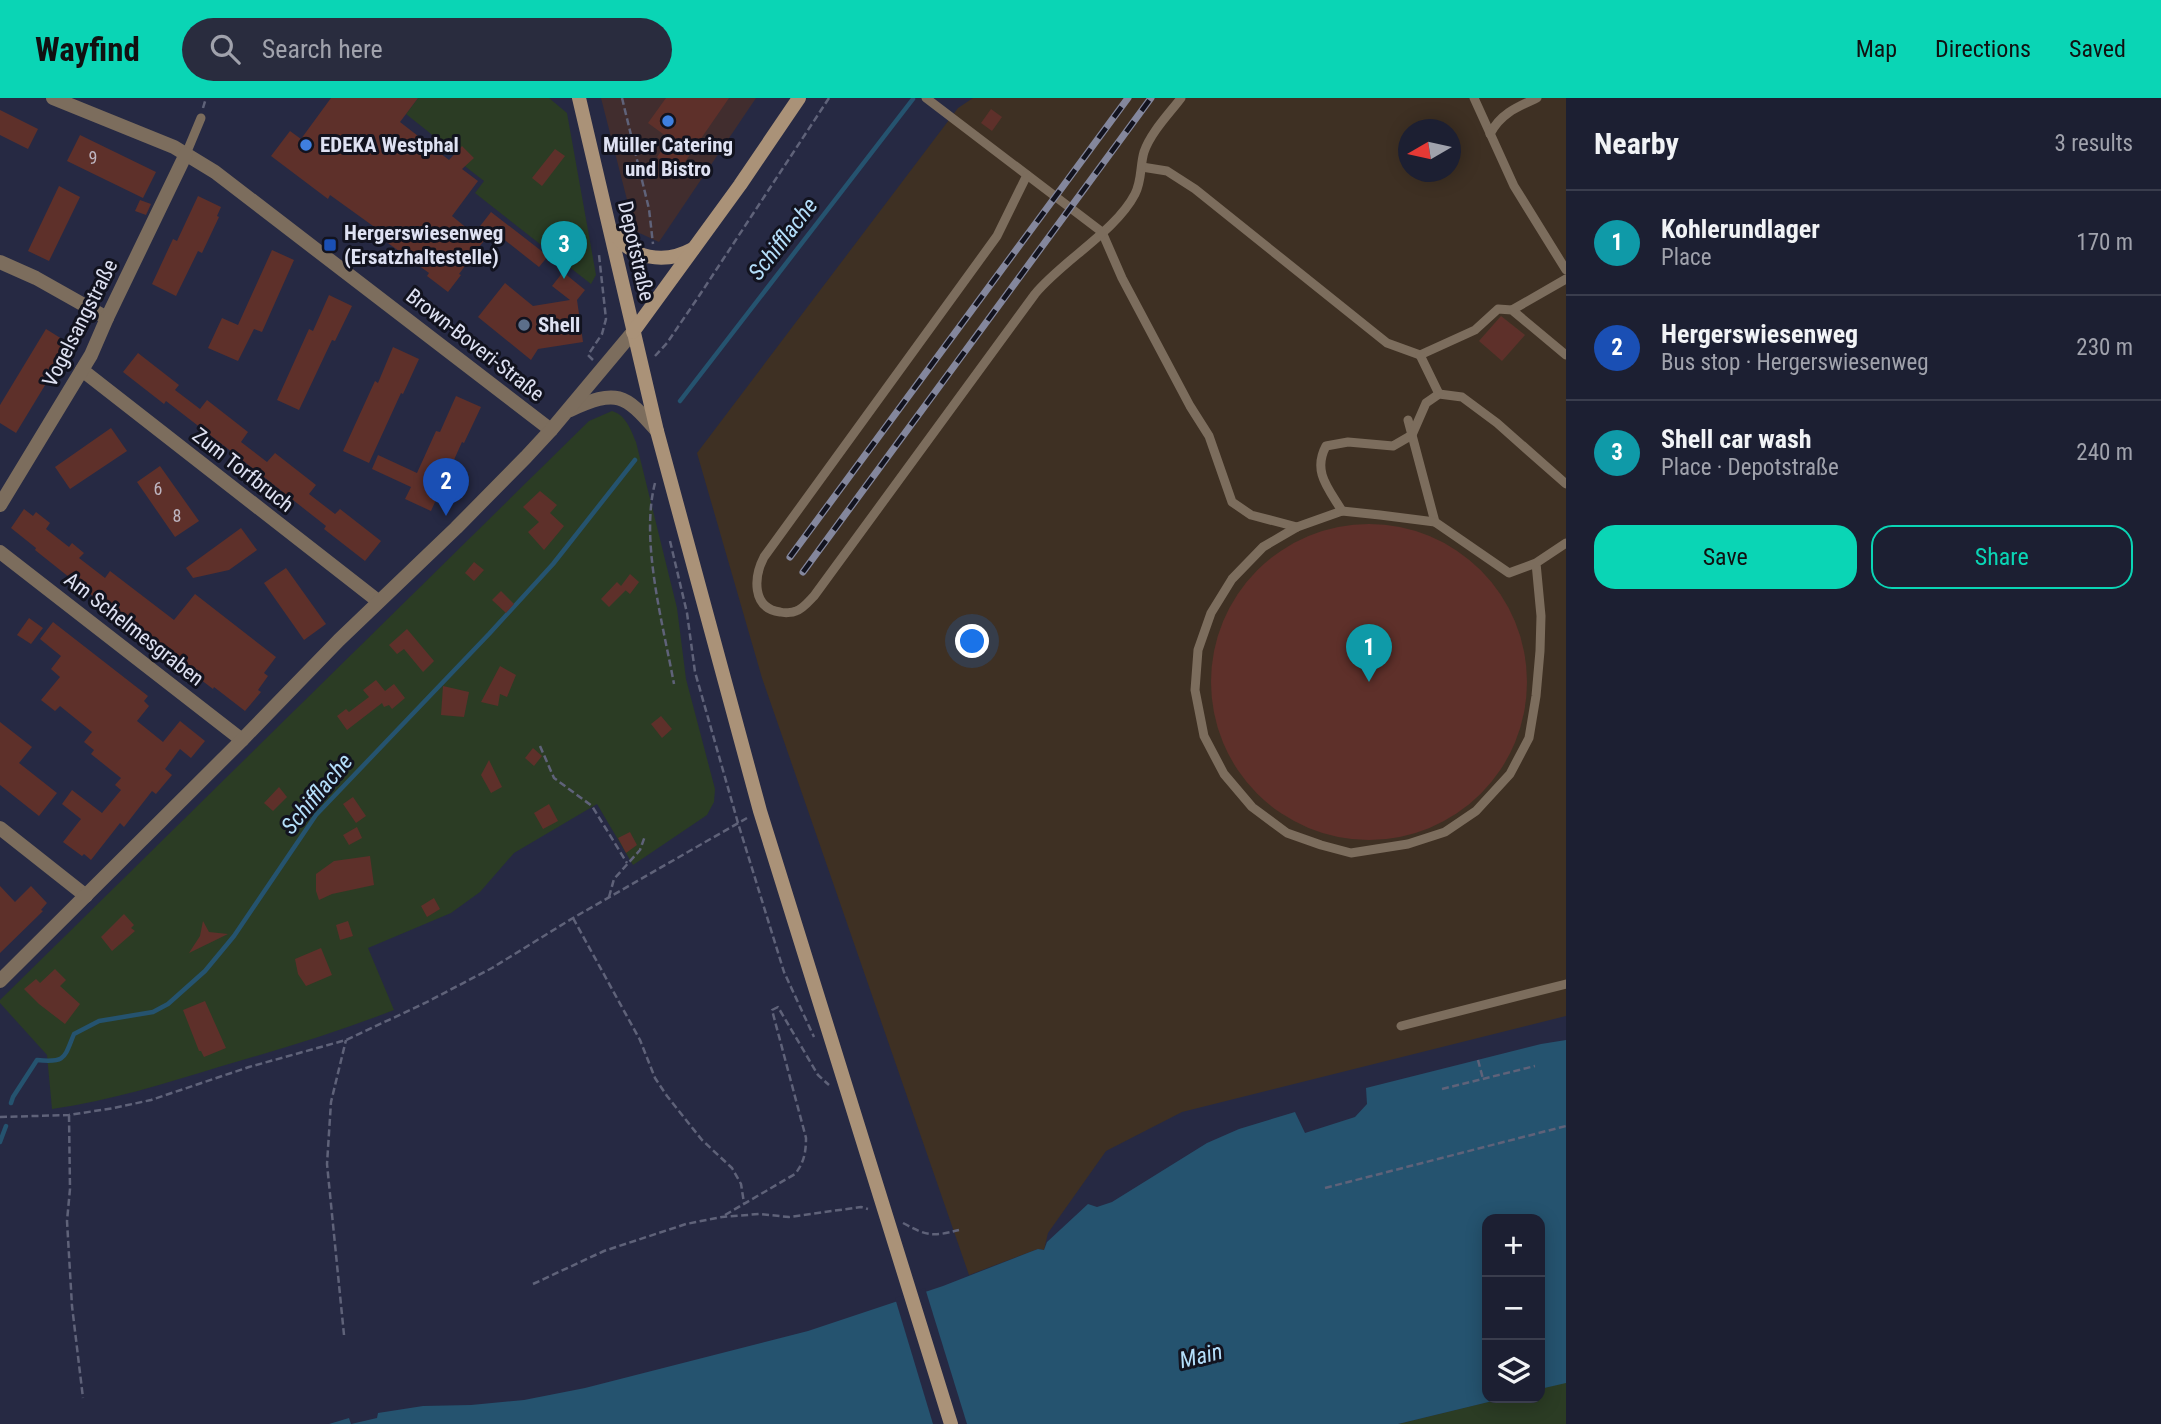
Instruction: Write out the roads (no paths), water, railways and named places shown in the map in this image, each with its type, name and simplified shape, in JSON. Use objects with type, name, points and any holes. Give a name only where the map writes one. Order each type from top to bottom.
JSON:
[{"type":"main road","name":"Depotstraße","points":[[579,98],[657,431],[760,811],[951,1424]]},
{"type":"main road","points":[[633,332],[697,246],[799,98]]},
{"type":"main road","points":[[608,220],[614,234],[624,245],[649,258],[674,257],[697,246]]},
{"type":"street","name":"Brown-Boveri-Straße","points":[[53,98],[154,138],[186,154],[238,190],[551,430]]},
{"type":"street","name":"Vogelsangstraße","points":[[0,505],[5,486],[82,370],[186,154]]},
{"type":"street","points":[[0,262],[36,278],[107,318]]},
{"type":"street","points":[[0,981],[378,601],[456,528],[551,430],[633,332]]},
{"type":"street","name":"Zum Torfbruch","points":[[82,370],[378,601]]},
{"type":"street","points":[[566,412],[597,399],[616,397],[635,408],[657,431]]},
{"type":"street","name":"Am Schelmesgraben","points":[[0,552],[242,740]]},
{"type":"street","points":[[0,828],[86,896]]},
{"type":"lane","points":[[926,98],[1102,232],[1122,278],[1190,406],[1209,436],[1232,502],[1251,515],[1297,527]]},
{"type":"lane","points":[[1027,175],[997,236],[764,557],[756,584],[758,596],[772,611],[796,612],[814,596],[1035,294],[1123,211],[1135,194],[1148,143],[1181,98]]},
{"type":"lane","points":[[1474,98],[1514,186],[1566,270]]},
{"type":"lane","points":[[1490,134],[1496,122],[1507,112],[1536,98]]},
{"type":"lane","points":[[186,154],[201,118]]},
{"type":"lane","points":[[1142,167],[1167,171],[1195,189],[1387,343],[1420,355],[1475,330],[1498,309],[1512,310],[1566,279]]},
{"type":"lane","points":[[1512,310],[1566,355]]},
{"type":"lane","points":[[1420,355],[1438,394]]},
{"type":"lane","points":[[1342,511],[1323,479],[1320,459],[1326,446],[1348,442],[1394,446],[1412,435],[1426,403],[1438,394],[1462,397],[1497,423],[1566,484]]},
{"type":"lane","points":[[1408,420],[1434,522]]},
{"type":"lane","points":[[1536,563],[1541,616],[1536,696],[1529,738],[1510,774],[1476,811],[1446,832],[1408,844],[1351,853],[1287,833],[1252,807],[1224,774],[1204,736],[1195,690],[1198,650],[1211,613],[1232,579],[1263,547],[1297,527],[1342,511],[1434,522],[1509,573],[1536,563],[1566,544]]},
{"type":"lane","points":[[1401,1026],[1566,984]]},
{"type":"water","name":"Main","points":[[1566,1040],[1566,1383],[1545,1388],[1545,1214],[1482,1214],[1482,1403],[1484,1403],[1398,1424],[351,1424],[377,1418],[378,1413],[423,1406],[524,1400],[585,1388],[808,1331],[943,1286],[1038,1249],[1044,1250],[1047,1242],[1088,1204],[1097,1207],[1112,1202],[1207,1143],[1239,1129],[1295,1112],[1305,1133],[1355,1117],[1367,1104],[1366,1088]]},
{"type":"water","points":[[349,1418],[351,1424],[329,1424]]},
{"type":"waterway","name":"Schifflache","points":[[680,401],[913,99]]},
{"type":"waterway","name":"Schifflache","points":[[11,1103],[37,1060],[54,1061],[63,1057],[74,1034],[99,1021],[153,1012],[168,1004],[205,971],[234,936],[316,815],[553,564],[635,460]]},
{"type":"waterway","name":"Schifflache","points":[[0,1142],[6,1126]]},
{"type":"railway","points":[[790,557],[1128,98]]},
{"type":"railway","points":[[803,572],[1151,98]]},
{"type":"place","name":"Müller Catering und Bistro","points":[[668,121]]},
{"type":"place","name":"EDEKA Westphal","points":[[306,145]]},
{"type":"place","name":"Hergerswiesenweg (Ersatzhaltestelle)","points":[[330,245]]},
{"type":"place","name":"Shell car wash","points":[[564,279]]},
{"type":"place","name":"Shell","points":[[524,325]]},
{"type":"place","name":"Hergerswiesenweg","points":[[446,516]]},
{"type":"place","name":"Kohlerundlager","points":[[1369,682]]}]
